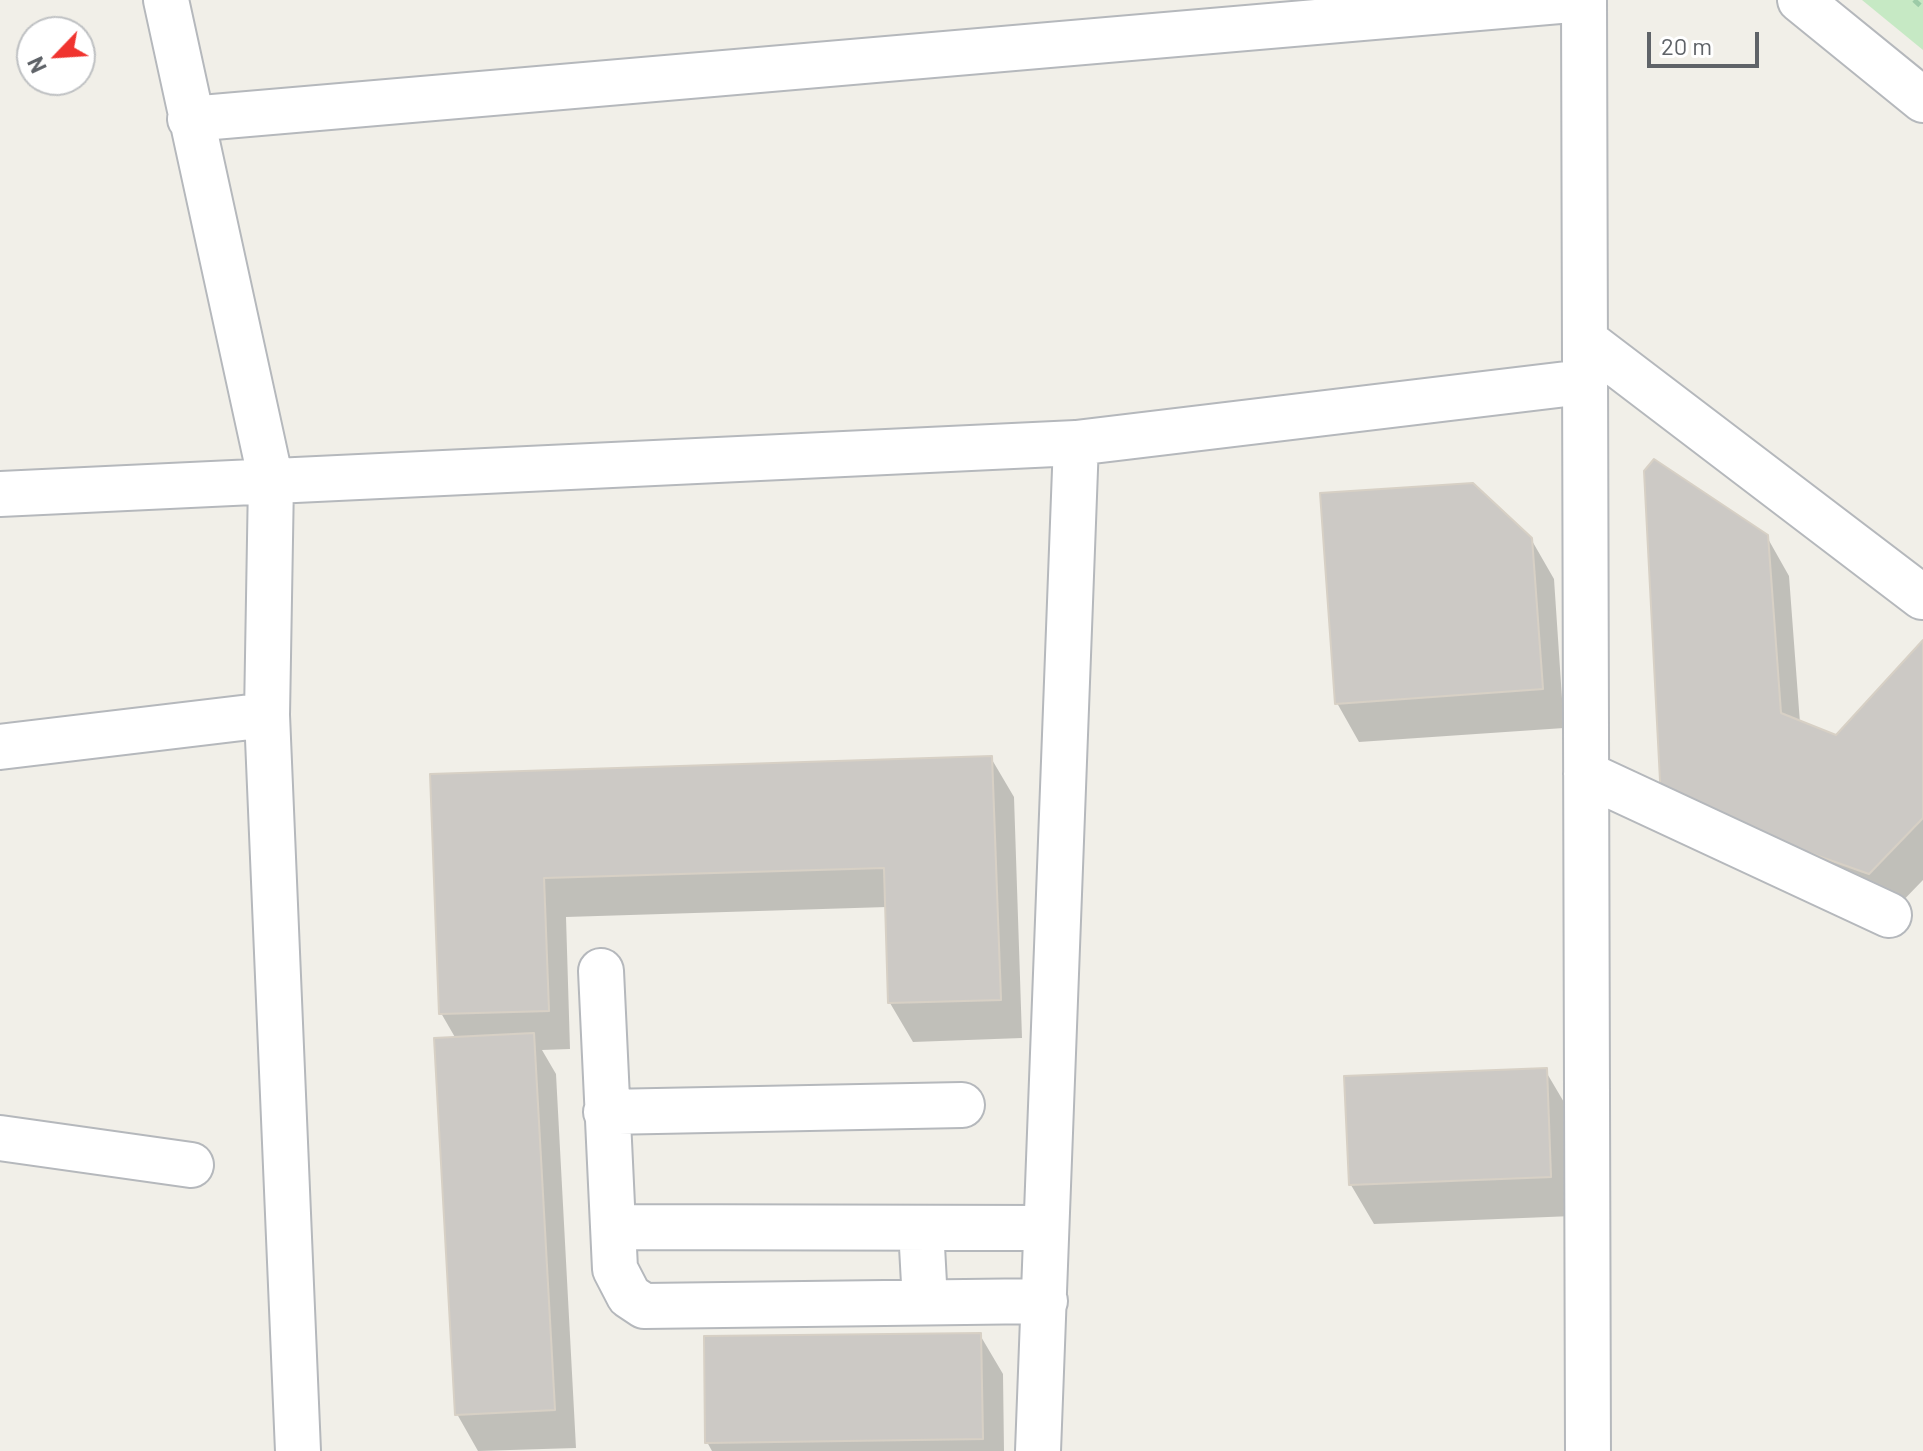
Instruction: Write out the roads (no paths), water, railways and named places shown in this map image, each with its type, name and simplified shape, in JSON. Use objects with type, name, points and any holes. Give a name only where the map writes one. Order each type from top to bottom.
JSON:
[{"type":"street","points":[[166,0],[271,481],[267,715],[298,1451]]},
{"type":"street","points":[[190,119],[1571,0]]},
{"type":"street","points":[[1584,0],[1588,1451]]},
{"type":"street","points":[[1800,0],[1923,100]]},
{"type":"street","points":[[0,494],[1076,443],[1584,361],[1922,597]]},
{"type":"street","points":[[1038,1451],[1076,443]]},
{"type":"street","points":[[0,747],[267,715]]},
{"type":"street","points":[[1586,774],[1889,915]]},
{"type":"street","points":[[601,971],[615,1269],[629,1296],[644,1306],[1045,1301]]},
{"type":"street","points":[[606,1112],[962,1105]]},
{"type":"street","points":[[0,1138],[191,1165]]},
{"type":"street","points":[[613,1227],[1046,1228]]},
{"type":"street","points":[[921,1228],[925,1302]]}]
